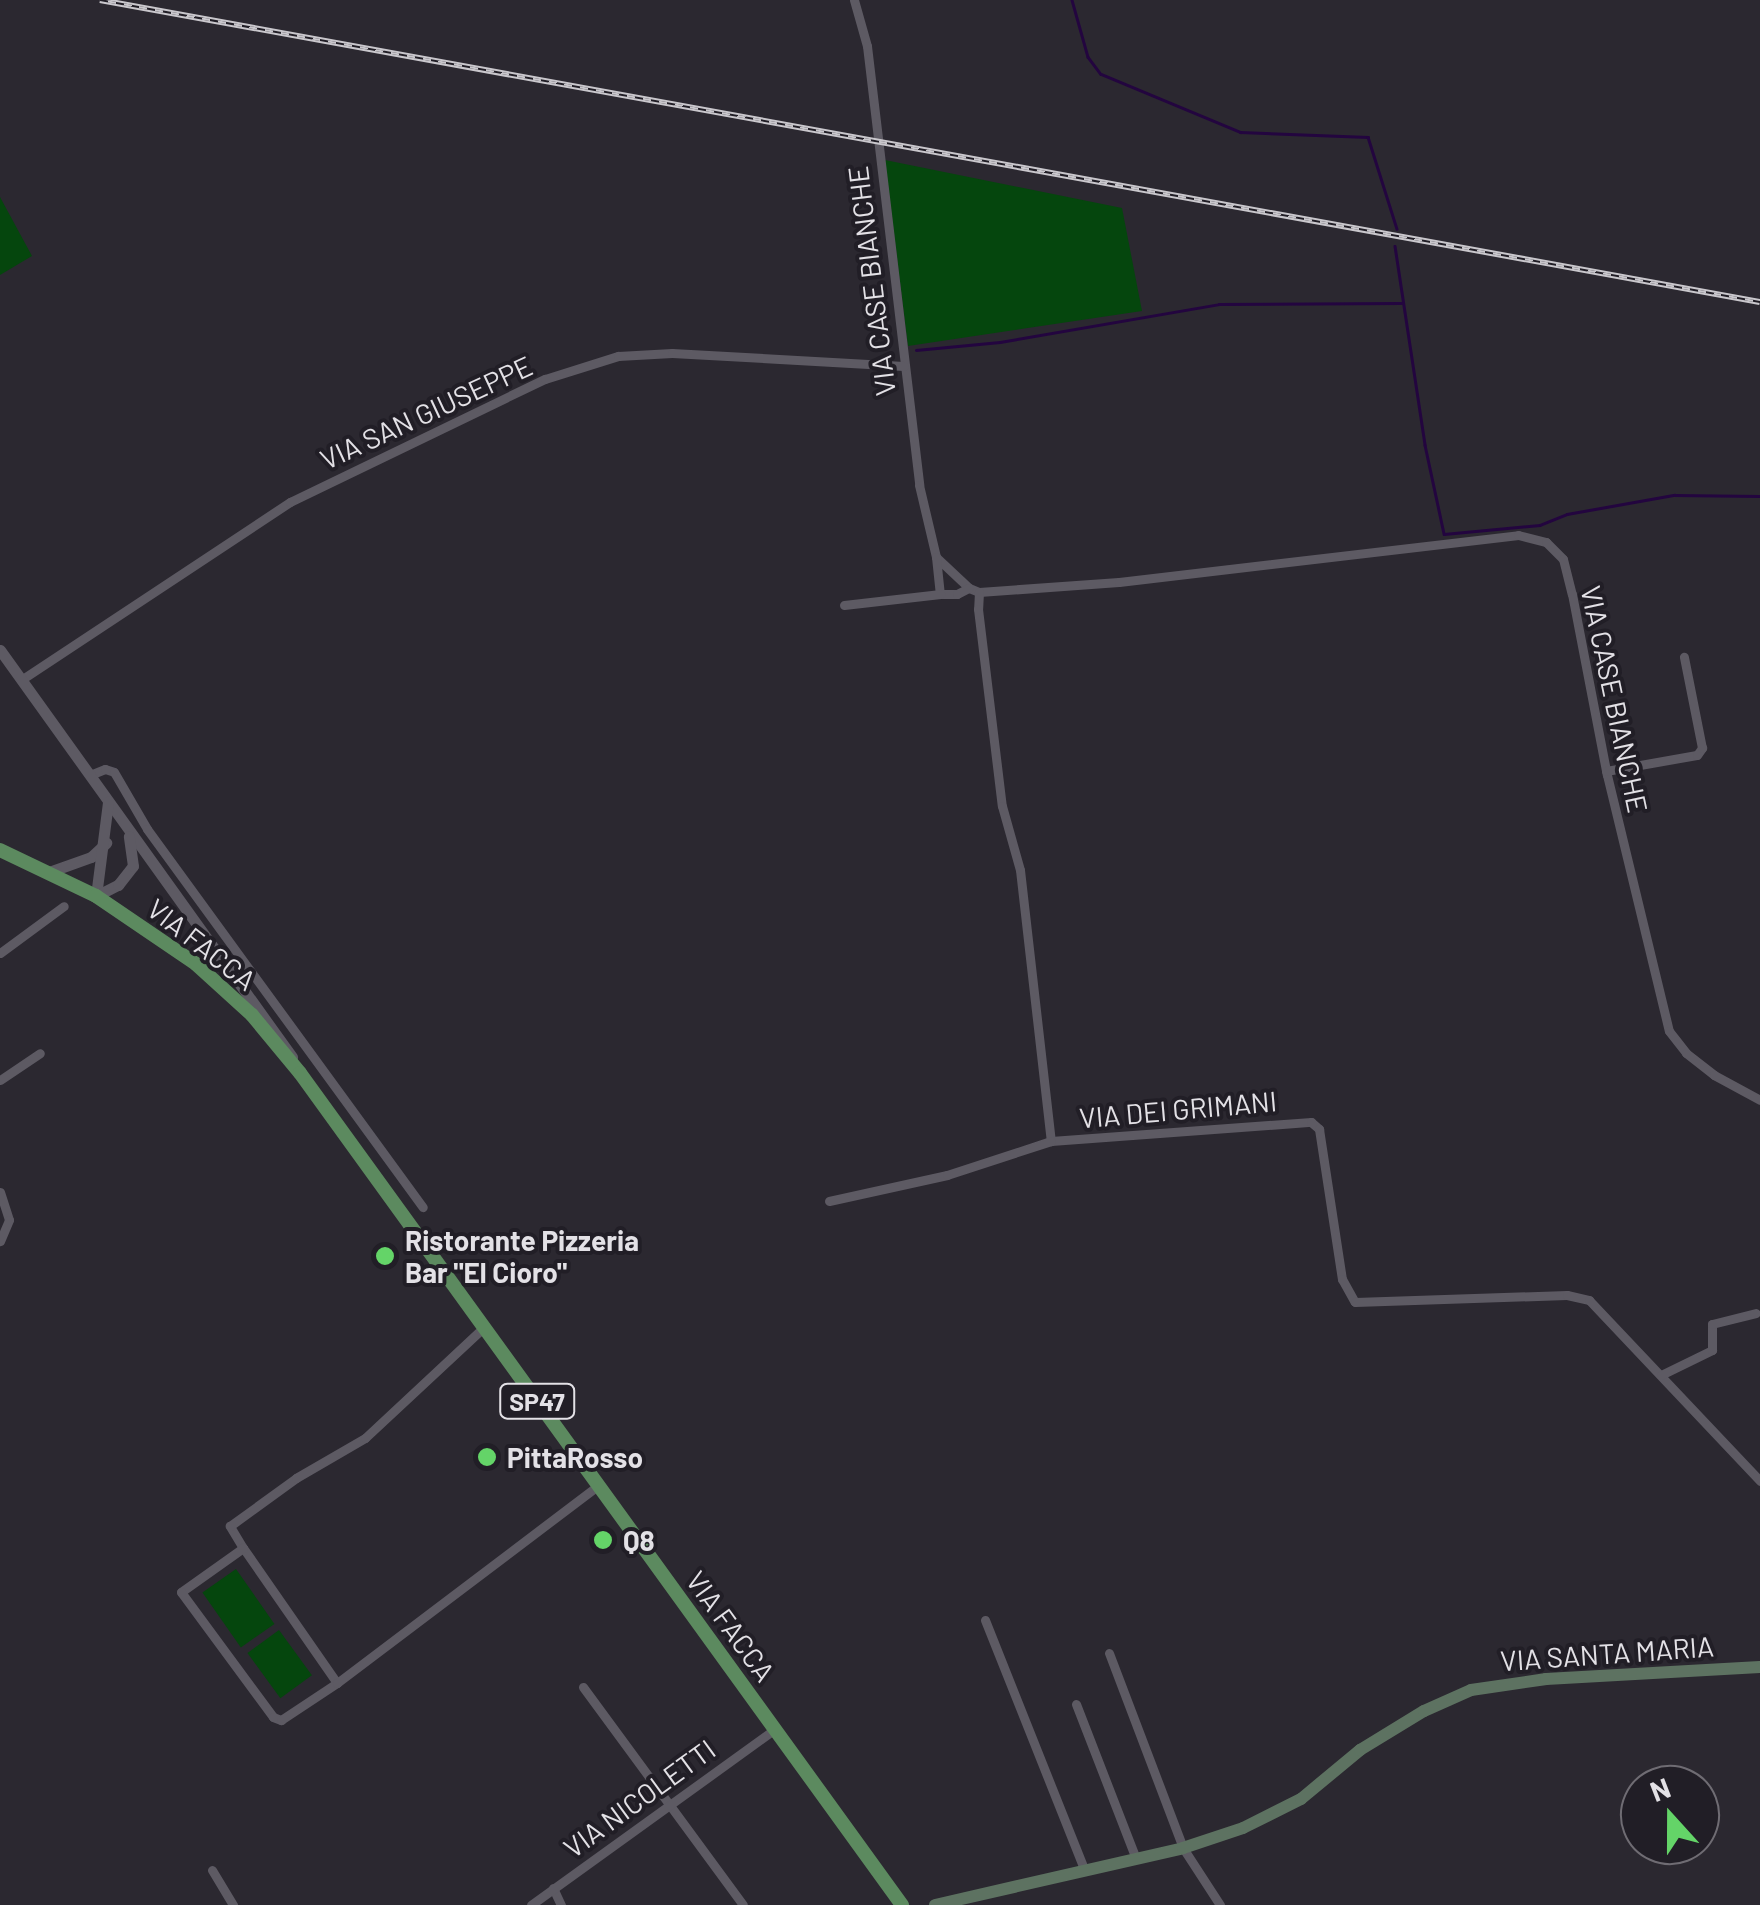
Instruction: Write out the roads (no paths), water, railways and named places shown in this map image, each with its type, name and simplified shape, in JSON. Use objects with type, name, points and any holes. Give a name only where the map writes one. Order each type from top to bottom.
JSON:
[{"type":"main road","name":"SP47","points":[[0,850],[96,896]]},
{"type":"main road","name":"VIA FACCA","points":[[96,896],[225,988],[300,1074],[902,1905]]},
{"type":"main road","name":"VIA SANTA MARIA","points":[[935,1905],[953,1904],[1084,1869],[1183,1848],[1243,1828],[1301,1799],[1360,1750],[1424,1711],[1471,1690],[1546,1679],[1760,1667]]},
{"type":"street","name":"VIA CASE BIANCHE","points":[[854,0],[867,46],[919,485],[936,557],[933,562],[940,594]]},
{"type":"street","name":"VIA SAN GIUSEPPE","points":[[21,680],[290,502],[545,379],[618,356],[672,353],[904,366]]},
{"type":"street","name":"VIA CASE BIANCHE","points":[[844,605],[974,590],[1119,582],[1518,535],[1546,542],[1563,559],[1606,771],[1669,1031],[1686,1053],[1714,1075],[1760,1100]]},
{"type":"street","points":[[936,557],[974,590]]},
{"type":"street","name":"VIA DEI GRIMANI","points":[[974,590],[1000,790],[1020,870],[1051,1141],[1310,1122],[1319,1129],[1342,1280],[1354,1302],[1567,1294],[1589,1300],[1760,1481]]},
{"type":"street","points":[[0,650],[289,1050],[300,1074]]},
{"type":"street","points":[[1606,771],[1697,754],[1702,748],[1684,657]]},
{"type":"street","points":[[90,775],[104,769],[114,772],[147,829],[423,1207]]},
{"type":"street","points":[[96,896],[106,843],[108,802]]},
{"type":"street","points":[[96,896],[118,886],[133,866],[126,827]]},
{"type":"street","points":[[49,872],[91,858],[106,843]]},
{"type":"street","points":[[0,953],[64,906]]},
{"type":"street","points":[[0,1080],[40,1054]]},
{"type":"street","points":[[829,1201],[946,1175],[1051,1141]]},
{"type":"street","points":[[0,1192],[9,1220],[0,1241]]},
{"type":"street","points":[[1661,1375],[1712,1350],[1712,1324],[1756,1312]]},
{"type":"street","points":[[337,1683],[230,1526],[296,1478],[365,1438],[484,1326]]},
{"type":"street","points":[[243,1548],[181,1592],[273,1717],[286,1719],[598,1486]]},
{"type":"street","points":[[985,1620],[1084,1869]]},
{"type":"street","points":[[1109,1654],[1183,1848],[1220,1905]]},
{"type":"street","points":[[583,1687],[744,1905]]},
{"type":"street","points":[[1076,1704],[1136,1859]]},
{"type":"street","name":"VIA NICOLETTI","points":[[531,1905],[774,1729]]},
{"type":"street","points":[[212,1870],[233,1905]]},
{"type":"street","points":[[553,1888],[561,1905]]},
{"type":"waterway","points":[[1072,0],[1088,57],[1101,74],[1240,132],[1368,137],[1397,229]]},
{"type":"waterway","points":[[1395,246],[1425,445],[1444,534],[1540,525],[1567,514],[1674,495],[1760,496]]},
{"type":"waterway","points":[[916,350],[1000,342],[1219,304],[1401,303]]},
{"type":"railway","points":[[100,0],[1760,302]]},
{"type":"place","name":"Ristorante Pizzeria Bar \"El Cioro\"","points":[[385,1256]]},
{"type":"place","name":"PittaRosso","points":[[487,1457]]},
{"type":"place","name":"Q8","points":[[603,1540]]}]
